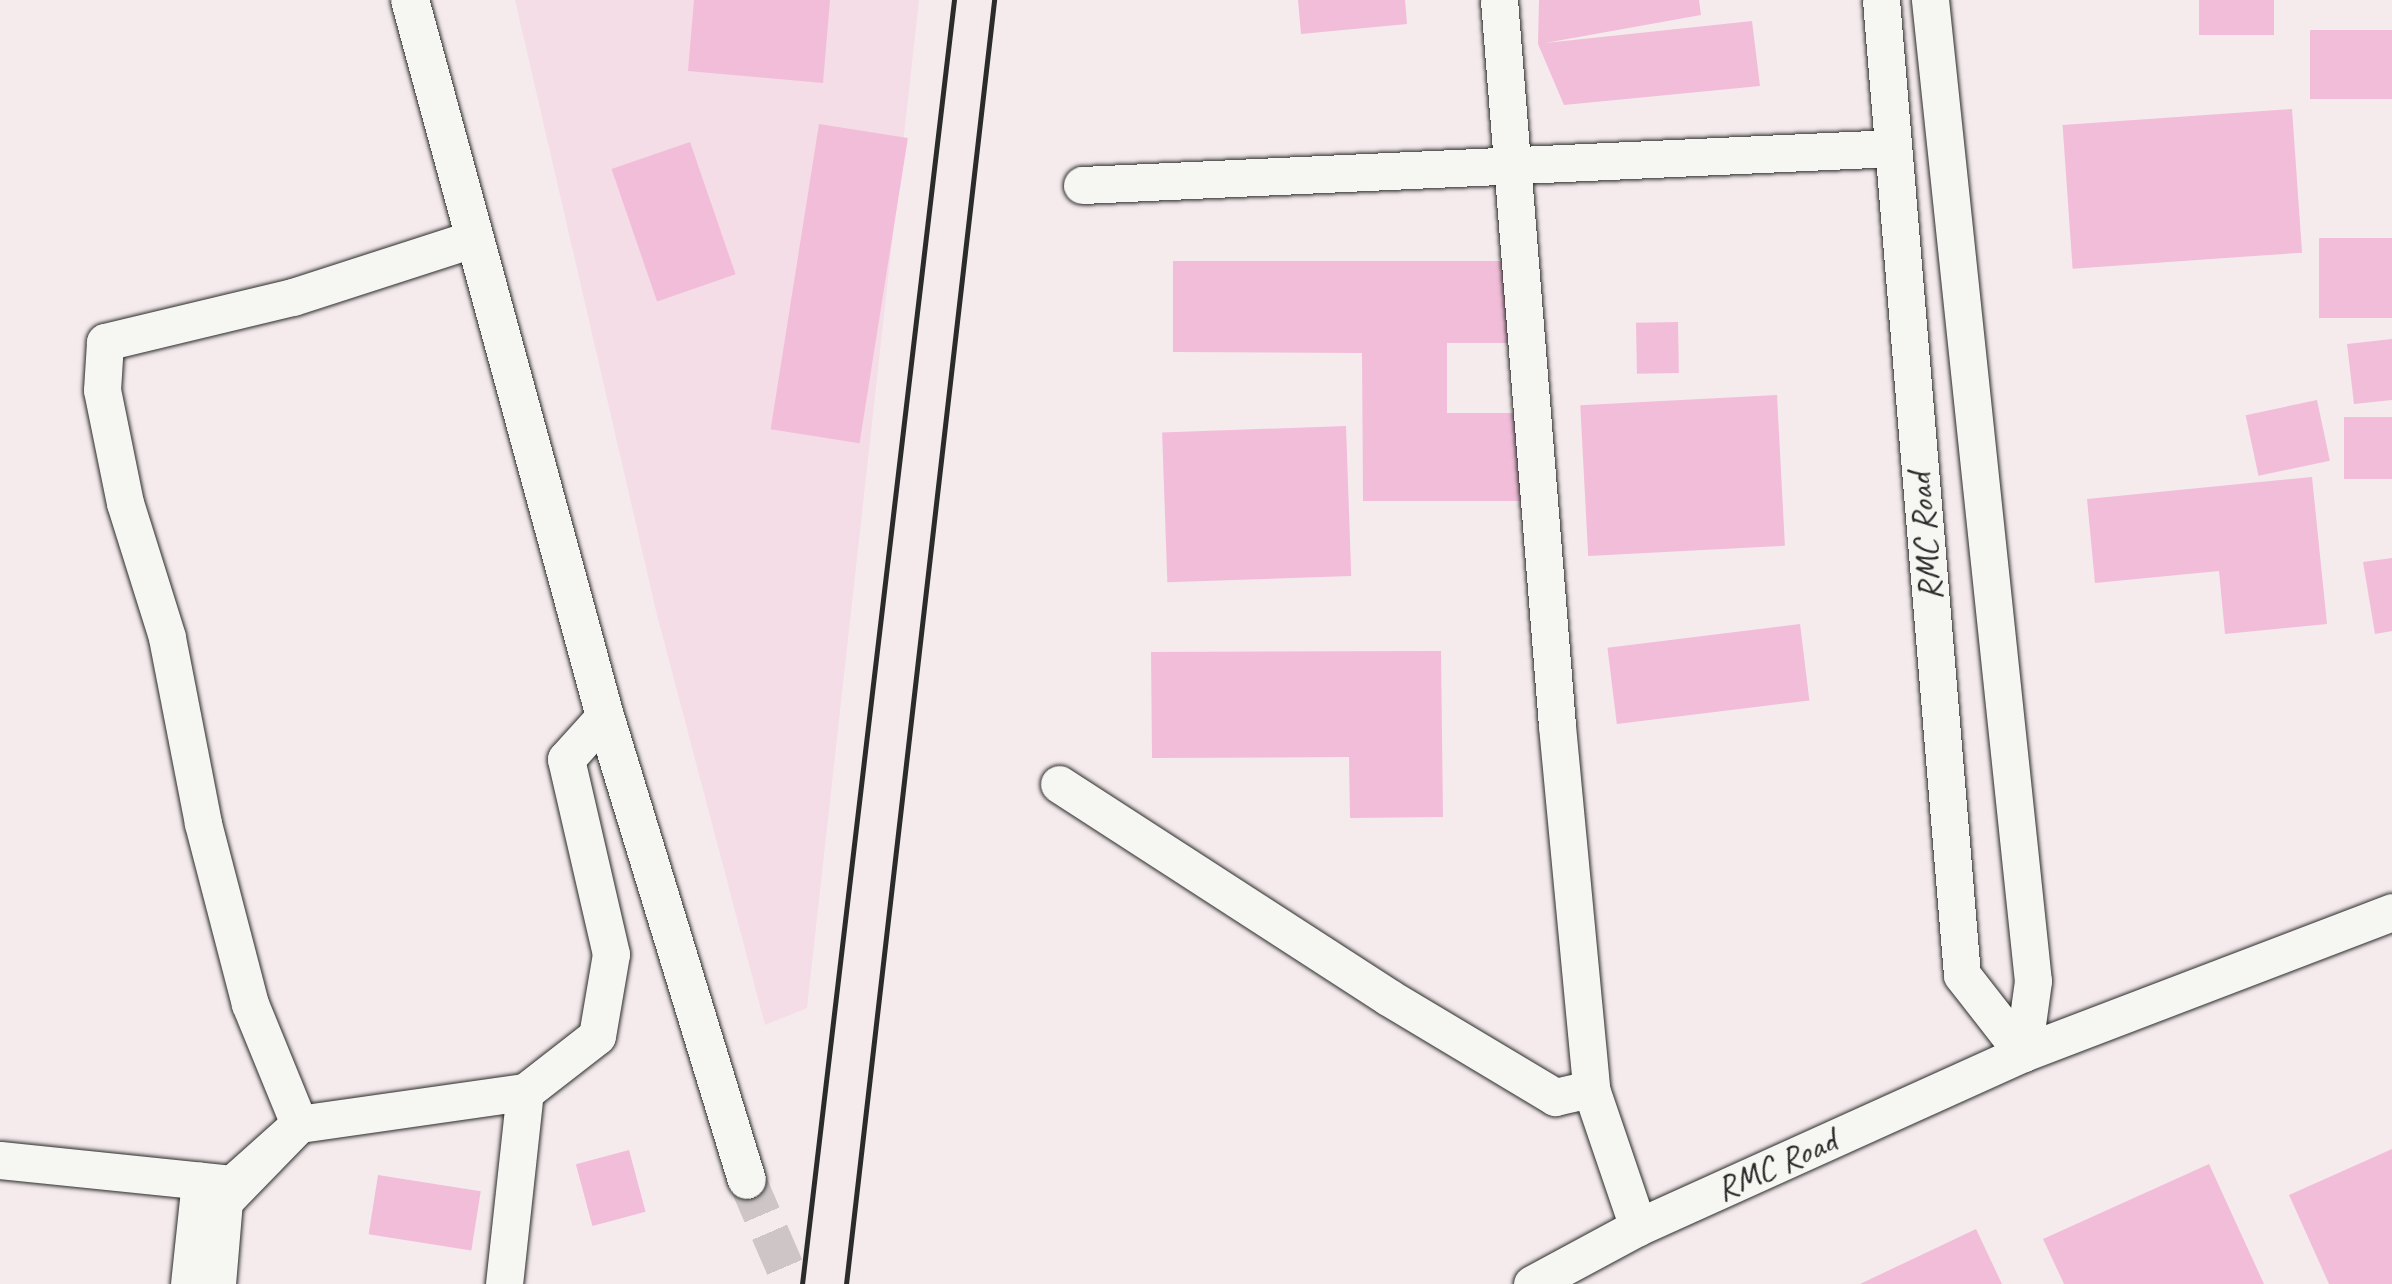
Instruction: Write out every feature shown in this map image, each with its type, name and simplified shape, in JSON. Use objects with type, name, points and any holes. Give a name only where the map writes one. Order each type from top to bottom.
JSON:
[{"type":"main road","points":[[410,0],[605,716],[747,1180]]},
{"type":"street","points":[[1499,0],[1557,726],[1591,1089],[1638,1227]]},
{"type":"street","name":"RMC Road","points":[[1881,0],[1962,975],[2023,1053]]},
{"type":"street","name":"RMC Road","points":[[1930,0],[2033,981],[2023,1053]]},
{"type":"street","points":[[1082,185],[1893,148]]},
{"type":"street","points":[[299,1125],[250,1004],[203,823],[167,637],[125,503],[102,390],[105,342],[293,297],[473,239]]},
{"type":"street","points":[[0,1160],[232,1184],[299,1125],[525,1092],[597,1036],[611,954],[566,759],[605,716]]},
{"type":"street","points":[[1059,784],[1388,997],[1555,1097],[1591,1089]]},
{"type":"street","points":[[2023,1053],[2392,912]]},
{"type":"street","name":"RMC Road","points":[[1532,1284],[1638,1227],[2023,1053]]},
{"type":"street","points":[[504,1284],[525,1092]]},
{"type":"street","points":[[217,1284],[224,1201],[299,1125]]},
{"type":"street","points":[[189,1284],[200,1181]]},
{"type":"shaded area","points":[[515,0],[919,0],[807,1008],[765,1025],[656,611]]},
{"type":"building","points":[[694,0],[830,0],[823,83],[688,71]]},
{"type":"building","points":[[1298,0],[1405,0],[1407,24],[1301,34]]},
{"type":"building","points":[[1539,0],[1699,0],[1701,15],[1545,43],[1752,21],[1760,86],[1564,105],[1538,44]]},
{"type":"building","points":[[2199,0],[2274,0],[2274,35],[2199,35]]},
{"type":"building","points":[[2310,30],[2392,30],[2392,99],[2310,99]]},
{"type":"building","points":[[2292,109],[2302,253],[2073,269],[2063,125]]},
{"type":"building","points":[[819,124],[908,138],[860,443],[771,429]]},
{"type":"building","points":[[690,142],[736,274],[657,301],[612,169]]},
{"type":"building","points":[[2319,238],[2392,238],[2392,318],[2319,318]]},
{"type":"building","points":[[1173,261],[1532,261],[1533,343],[1447,343],[1447,413],[1533,413],[1533,501],[1363,501],[1362,353],[1173,352]]},
{"type":"building","points":[[1678,322],[1679,373],[1637,374],[1636,323]]},
{"type":"building","points":[[2392,339],[2392,400],[2354,404],[2347,344]]},
{"type":"building","points":[[1777,395],[1785,546],[1588,556],[1580,405]]},
{"type":"building","points":[[2317,400],[2330,461],[2258,476],[2246,415]]},
{"type":"building","points":[[2344,417],[2392,417],[2392,479],[2344,479]]},
{"type":"building","points":[[1346,426],[1351,576],[1167,582],[1162,432]]},
{"type":"building","points":[[2312,477],[2327,624],[2225,634],[2219,571],[2095,583],[2087,499]]},
{"type":"building","points":[[2392,558],[2392,631],[2375,634],[2363,562]]},
{"type":"building","points":[[1800,624],[1809,700],[1617,724],[1607,648]]},
{"type":"building","points":[[1441,651],[1443,817],[1350,818],[1349,757],[1152,758],[1151,652]]},
{"type":"building","points":[[2392,1149],[2392,1284],[2329,1284],[2289,1195]]},
{"type":"building","points":[[629,1150],[646,1212],[592,1226],[576,1164]]},
{"type":"building","points":[[2209,1164],[2264,1284],[2064,1284],[2043,1239]]},
{"type":"building","points":[[378,1175],[481,1191],[471,1251],[369,1234]]},
{"type":"building","points":[[1976,1229],[2002,1284],[1860,1284]]},
{"type":"tunnel","points":[[747,1180],[792,1284]]},
{"type":"railway","points":[[802,1284],[954,0]]},
{"type":"railway","points":[[846,1284],[994,0]]}]
